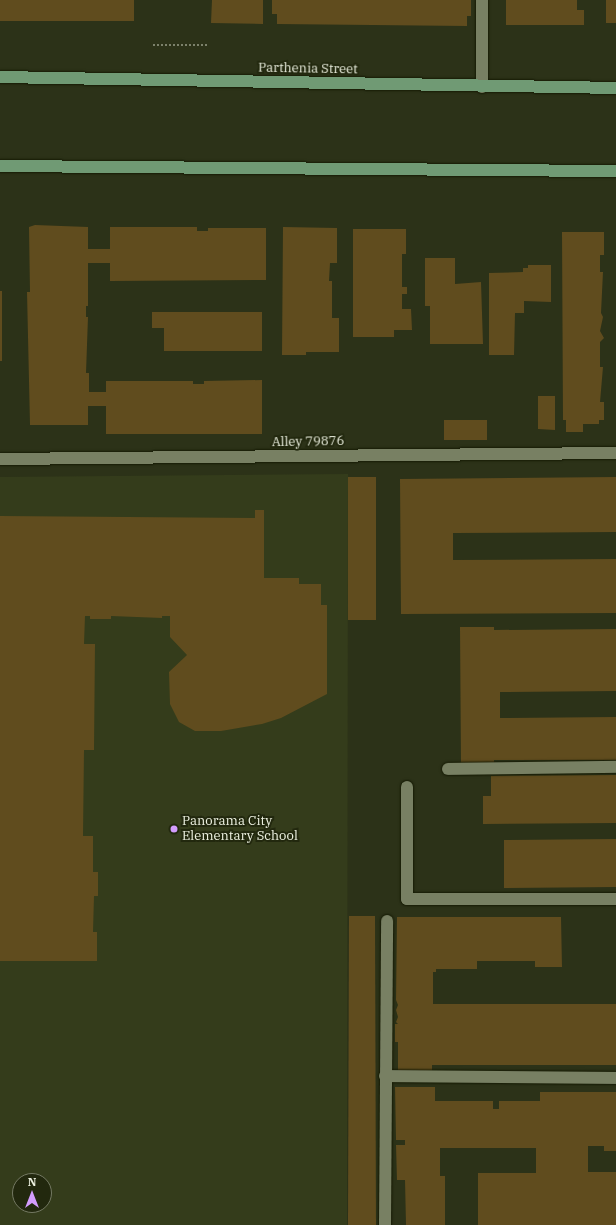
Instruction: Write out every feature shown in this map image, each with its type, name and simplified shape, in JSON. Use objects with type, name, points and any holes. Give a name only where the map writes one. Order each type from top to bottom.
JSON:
[{"type":"main road","name":"Parthenia Street","points":[[0,77],[482,87],[616,88]]},
{"type":"main road","points":[[0,166],[616,171]]},
{"type":"lane","points":[[482,0],[482,87]]},
{"type":"lane","name":"Alley 79876","points":[[0,459],[616,453]]},
{"type":"lane","points":[[448,769],[616,767]]},
{"type":"lane","points":[[408,787],[407,899],[616,899]]},
{"type":"lane","points":[[385,1225],[387,921]]},
{"type":"lane","points":[[385,1076],[616,1078]]},
{"type":"path","points":[[153,45],[208,45]]},
{"type":"shaded area","name":"Panorama City Elementary School","points":[[348,474],[347,1225],[0,1225],[0,477]]},
{"type":"building","points":[[0,0],[134,0],[134,21],[0,21]]},
{"type":"building","points":[[212,0],[263,0],[263,24],[211,23]]},
{"type":"building","points":[[272,0],[471,0],[471,16],[467,16],[467,26],[277,24],[277,14],[272,14]]},
{"type":"building","points":[[506,0],[577,0],[577,10],[584,10],[584,25],[506,25]]},
{"type":"building","points":[[606,0],[616,0],[616,23],[606,23]]},
{"type":"building","points":[[35,225],[88,227],[88,249],[110,249],[110,227],[197,227],[197,231],[208,231],[208,228],[266,228],[266,280],[110,281],[110,263],[88,263],[88,306],[86,306],[86,317],[88,317],[86,373],[89,373],[89,392],[106,392],[106,381],[193,381],[193,384],[204,384],[204,381],[262,380],[262,434],[106,434],[106,406],[88,406],[88,425],[30,425],[27,292],[30,292],[29,227]]},
{"type":"building","points":[[283,227],[337,228],[337,263],[330,263],[329,281],[332,281],[332,318],[339,318],[339,352],[306,352],[306,355],[282,355]]},
{"type":"building","points":[[353,229],[406,229],[406,254],[402,254],[402,287],[407,287],[407,294],[402,294],[402,309],[411,309],[412,330],[394,330],[394,337],[353,337]]},
{"type":"building","points":[[562,232],[604,232],[604,255],[600,255],[600,272],[603,272],[601,313],[603,317],[600,331],[604,338],[600,342],[600,367],[603,367],[600,402],[604,402],[604,420],[599,420],[599,424],[583,424],[583,432],[566,432],[566,420],[563,420]]},
{"type":"building","points":[[425,258],[455,258],[455,284],[481,282],[483,344],[430,344],[430,306],[425,306]]},
{"type":"building","points":[[528,265],[551,265],[551,302],[524,301],[524,313],[515,313],[514,355],[489,355],[489,273],[523,272],[523,268],[528,268]]},
{"type":"building","points":[[0,291],[2,291],[2,361],[0,361]]},
{"type":"building","points":[[152,312],[262,312],[262,351],[164,351],[164,328],[152,328]]},
{"type":"building","points":[[538,396],[555,396],[555,430],[538,429]]},
{"type":"building","points":[[444,420],[487,420],[487,440],[444,440]]},
{"type":"building","points":[[348,477],[376,477],[376,620],[348,620]]},
{"type":"building","points":[[616,477],[616,532],[453,533],[453,560],[616,559],[616,613],[401,614],[400,479]]},
{"type":"building","points":[[255,510],[264,510],[264,578],[299,578],[299,584],[321,584],[321,605],[327,605],[327,694],[281,718],[262,724],[221,731],[195,731],[179,722],[170,704],[169,672],[187,655],[170,637],[170,616],[162,616],[162,618],[111,616],[111,619],[90,619],[90,616],[85,616],[84,644],[95,644],[94,750],[84,750],[83,836],[93,836],[93,872],[98,872],[98,896],[94,896],[93,932],[97,932],[97,961],[0,961],[0,516],[255,518]]},
{"type":"building","points":[[460,627],[494,627],[494,630],[616,629],[616,691],[500,692],[500,718],[616,717],[616,760],[494,760],[494,766],[461,766]]},
{"type":"building","points":[[616,775],[616,823],[483,824],[483,796],[491,796],[491,776]]},
{"type":"building","points":[[616,839],[616,887],[504,888],[504,840]]},
{"type":"building","points":[[349,916],[375,916],[376,1225],[348,1225]]},
{"type":"building","points":[[397,917],[561,917],[562,967],[535,967],[535,961],[477,961],[477,969],[436,969],[436,972],[433,972],[433,1004],[616,1004],[616,1065],[432,1065],[432,1073],[398,1073],[398,1042],[395,1042],[395,1024],[398,1024],[396,1022],[398,1017],[396,1010],[398,1005],[396,1000]]},
{"type":"building","points":[[395,1087],[435,1087],[435,1101],[493,1101],[493,1109],[499,1109],[499,1101],[540,1101],[540,1092],[616,1092],[616,1151],[604,1151],[604,1146],[588,1146],[588,1172],[616,1172],[616,1225],[478,1225],[478,1173],[536,1173],[536,1148],[440,1148],[440,1176],[445,1176],[445,1225],[406,1225],[405,1180],[397,1180],[396,1145],[405,1145],[405,1140],[396,1140]]},
{"type":"place","name":"Panorama City Elementary School","points":[[174,829]]}]
